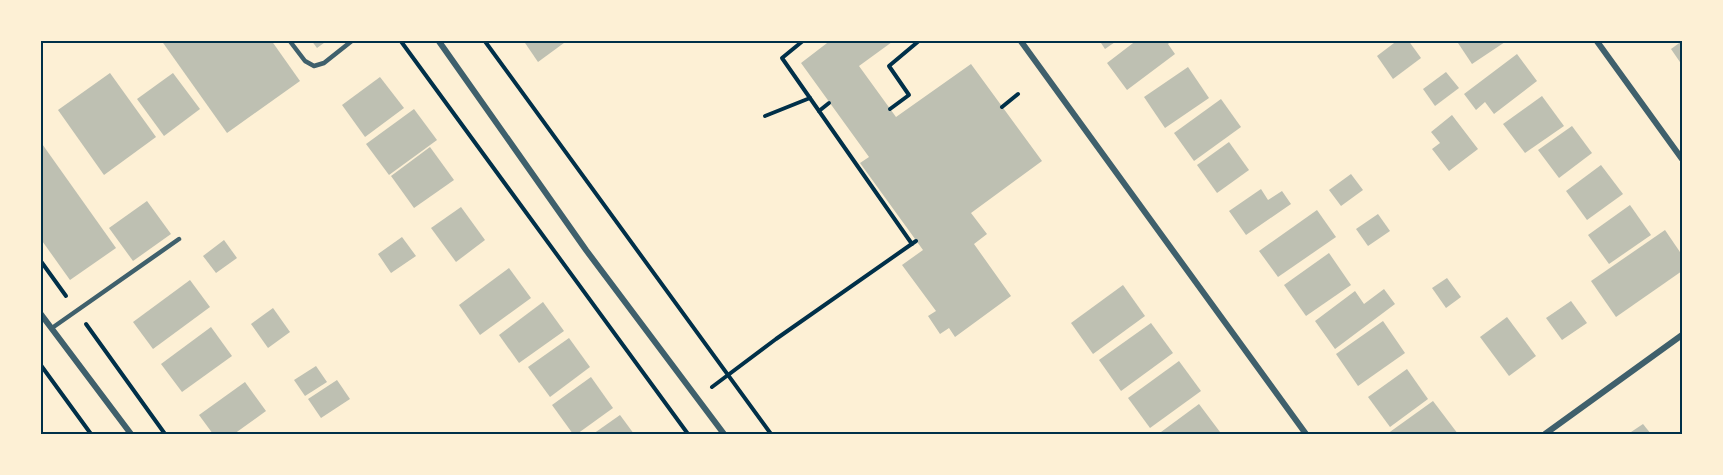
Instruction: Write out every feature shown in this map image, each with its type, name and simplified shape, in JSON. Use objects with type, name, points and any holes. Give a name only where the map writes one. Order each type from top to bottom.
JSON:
[{"type":"street","points":[[438,40],[586,250],[724,435]]},
{"type":"street","points":[[1020,40],[1306,435]]},
{"type":"street","points":[[1596,40],[1683,159]]},
{"type":"street","points":[[40,312],[131,435]]},
{"type":"street","points":[[1545,435],[1683,336]]},
{"type":"lane","points":[[289,40],[305,62],[314,66],[324,63],[353,40]]},
{"type":"lane","points":[[52,328],[179,239]]},
{"type":"path","points":[[400,40],[688,435]]},
{"type":"path","points":[[484,40],[771,435]]},
{"type":"path","points":[[697,398],[727,374],[914,243],[782,58],[804,40]]},
{"type":"path","points":[[890,109],[909,95],[888,66],[920,40]]},
{"type":"path","points":[[1002,107],[1018,94]]},
{"type":"path","points":[[765,116],[810,98]]},
{"type":"path","points":[[819,111],[830,103]]},
{"type":"path","points":[[40,260],[165,435]]},
{"type":"path","points":[[40,364],[91,435]]},
{"type":"building","points":[[161,40],[271,40],[300,81],[227,133]]},
{"type":"building","points":[[311,40],[328,40],[317,48]]},
{"type":"building","points":[[523,40],[568,40],[538,62]]},
{"type":"building","points":[[831,40],[890,40],[892,42],[859,66],[896,117],[971,64],[1042,161],[971,213],[987,234],[974,244],[1011,296],[955,337],[949,328],[940,334],[928,316],[936,311],[902,265],[923,250],[860,163],[869,157],[801,63]]},
{"type":"building","points":[[1099,40],[1118,40],[1105,49]]},
{"type":"building","points":[[1137,40],[1172,40],[1168,44],[1175,54],[1127,90],[1107,63]]},
{"type":"building","points":[[1398,40],[1408,40],[1421,58],[1393,79],[1377,56]]},
{"type":"building","points":[[1456,40],[1508,40],[1472,64]]},
{"type":"building","points":[[1682,41],[1682,65],[1671,49]]},
{"type":"building","points":[[1517,54],[1537,81],[1494,114],[1485,102],[1476,110],[1464,94]]},
{"type":"building","points":[[1188,67],[1209,98],[1165,128],[1144,97]]},
{"type":"building","points":[[1446,72],[1459,88],[1435,106],[1423,89]]},
{"type":"building","points":[[110,73],[156,137],[104,175],[58,110]]},
{"type":"building","points":[[173,73],[200,109],[164,136],[137,99]]},
{"type":"building","points":[[380,77],[404,108],[365,137],[342,105]]},
{"type":"building","points":[[1542,96],[1564,126],[1525,153],[1503,124]]},
{"type":"building","points":[[1221,99],[1241,127],[1194,161],[1174,133]]},
{"type":"building","points":[[414,109],[437,140],[389,175],[366,144]]},
{"type":"building","points":[[1452,115],[1478,149],[1449,171],[1432,149],[1440,143],[1431,132]]},
{"type":"building","points":[[1572,126],[1592,153],[1559,178],[1538,150]]},
{"type":"building","points":[[40,141],[116,248],[70,280],[40,238]]},
{"type":"building","points":[[1229,142],[1249,170],[1217,193],[1197,165]]},
{"type":"building","points":[[430,147],[454,180],[414,208],[391,176]]},
{"type":"building","points":[[1601,165],[1623,194],[1587,220],[1566,191]]},
{"type":"building","points":[[1351,174],[1363,190],[1341,206],[1329,190]]},
{"type":"building","points":[[1261,189],[1268,200],[1282,191],[1291,204],[1246,235],[1229,211]]},
{"type":"building","points":[[147,201],[171,234],[133,261],[109,228]]},
{"type":"building","points":[[1630,205],[1651,235],[1609,264],[1588,235]]},
{"type":"building","points":[[461,207],[485,240],[456,262],[431,228]]},
{"type":"building","points":[[1317,210],[1336,237],[1278,277],[1259,251]]},
{"type":"building","points":[[1378,214],[1390,231],[1368,246],[1356,229]]},
{"type":"building","points":[[1665,230],[1682,255],[1682,271],[1616,317],[1591,281]]},
{"type":"building","points":[[402,237],[416,256],[391,273],[378,254]]},
{"type":"building","points":[[224,240],[237,258],[216,273],[203,256]]},
{"type":"building","points":[[1329,253],[1351,285],[1306,316],[1284,285]]},
{"type":"building","points":[[509,268],[531,298],[480,335],[459,305]]},
{"type":"building","points":[[1447,278],[1461,297],[1446,308],[1432,288]]},
{"type":"building","points":[[190,280],[210,307],[153,349],[133,322]]},
{"type":"building","points":[[1123,285],[1145,316],[1093,354],[1071,323]]},
{"type":"building","points":[[1384,289],[1395,304],[1335,349],[1315,321],[1355,291],[1364,304]]},
{"type":"building","points":[[1571,301],[1587,323],[1562,340],[1546,318]]},
{"type":"building","points":[[543,302],[564,331],[519,363],[499,335]]},
{"type":"building","points":[[273,308],[290,332],[268,348],[251,324]]},
{"type":"building","points":[[1507,317],[1536,356],[1509,376],[1480,337]]},
{"type":"building","points":[[1383,321],[1405,353],[1358,386],[1336,354]]},
{"type":"building","points":[[1151,323],[1173,353],[1121,391],[1099,360]]},
{"type":"building","points":[[211,327],[232,356],[182,392],[161,364]]},
{"type":"building","points":[[569,338],[590,367],[550,397],[528,367]]},
{"type":"building","points":[[1179,361],[1201,391],[1150,428],[1128,398]]},
{"type":"building","points":[[316,366],[327,382],[305,396],[294,380]]},
{"type":"building","points":[[1407,369],[1428,399],[1390,427],[1368,397]]},
{"type":"building","points":[[591,377],[613,408],[577,434],[573,434],[552,405]]},
{"type":"building","points":[[337,380],[350,399],[321,418],[308,399]]},
{"type":"building","points":[[245,382],[266,411],[234,434],[213,434],[199,415]]},
{"type":"building","points":[[1433,401],[1458,434],[1387,434]]},
{"type":"building","points":[[1199,404],[1220,432],[1217,434],[1162,434],[1161,432]]},
{"type":"building","points":[[620,415],[634,434],[593,434]]},
{"type":"building","points":[[1643,424],[1651,434],[1628,434]]}]
